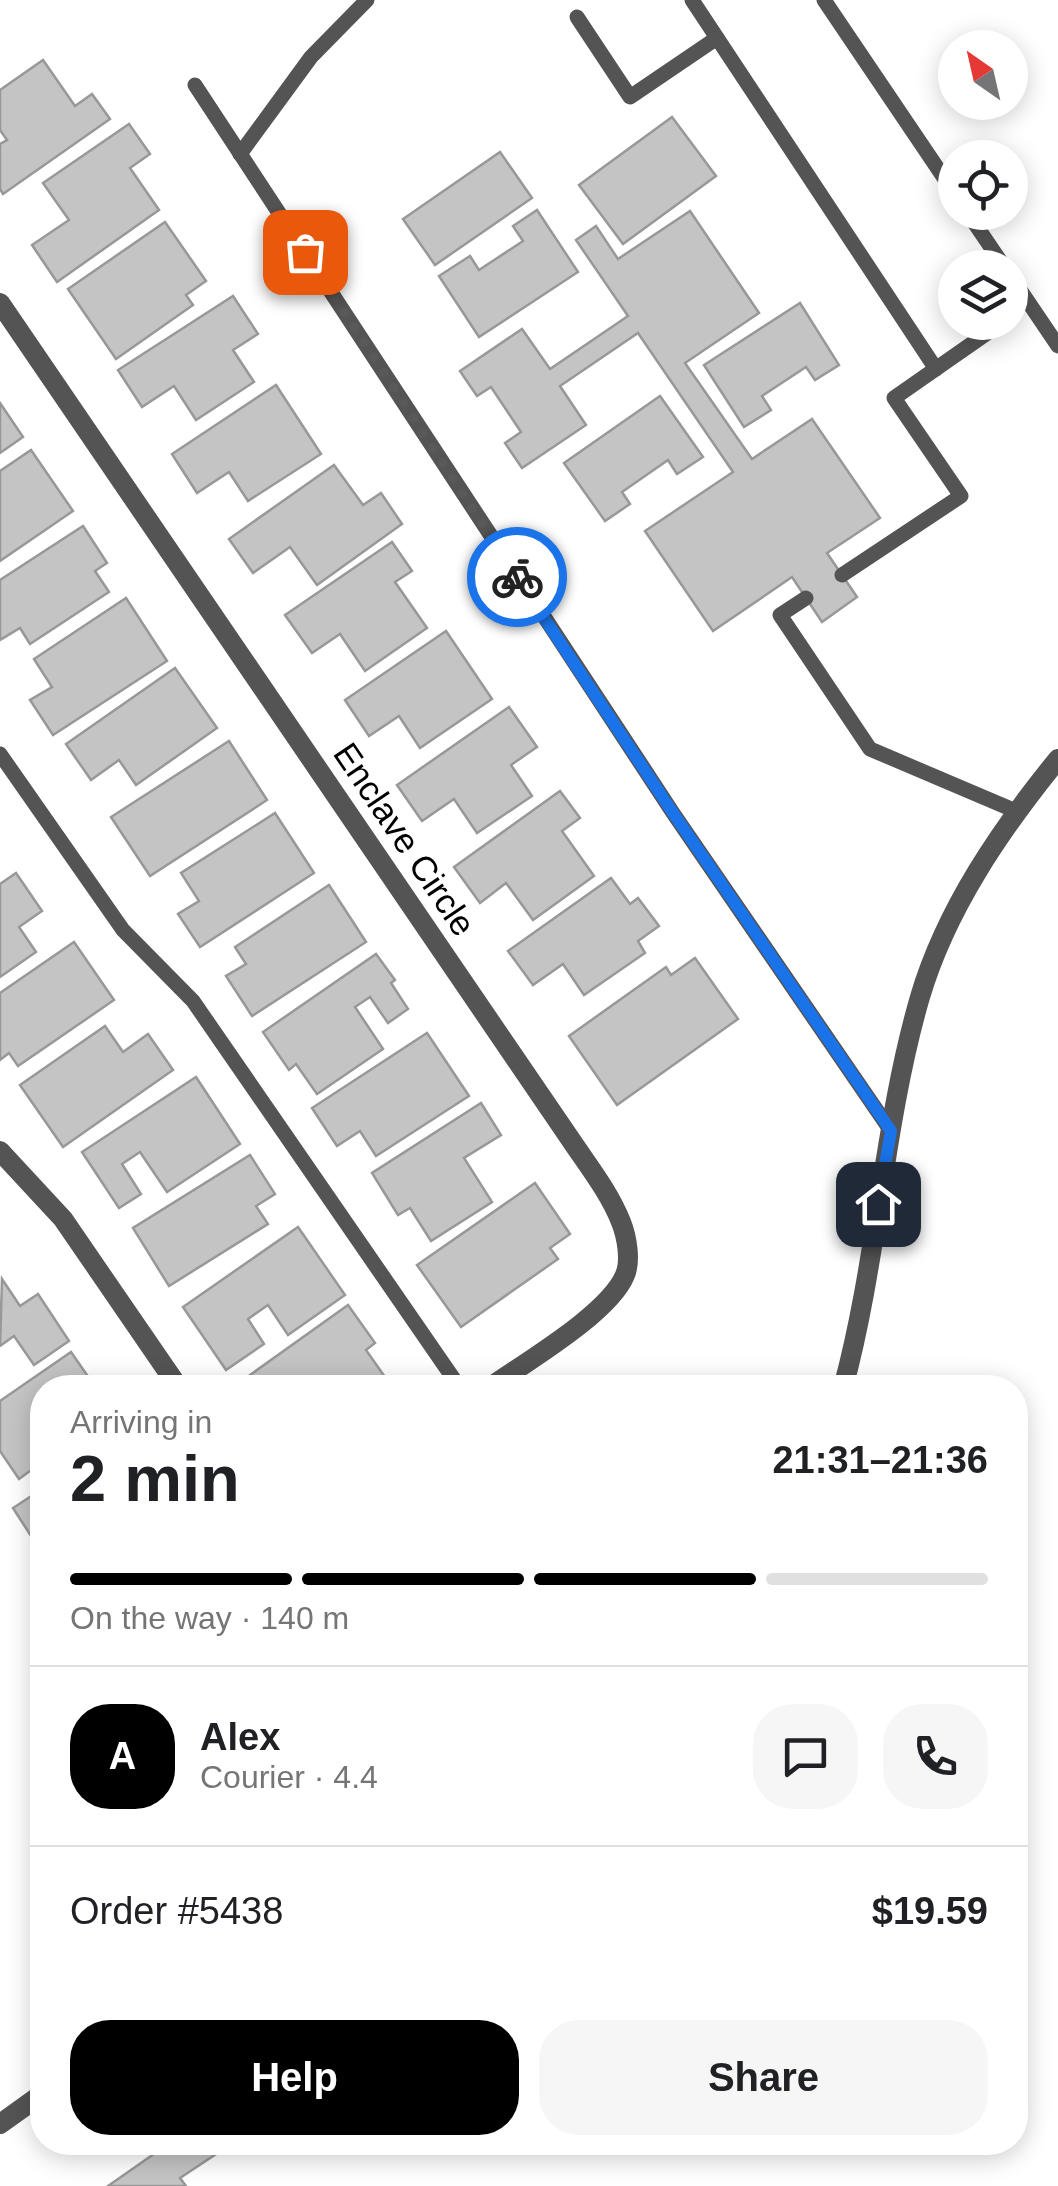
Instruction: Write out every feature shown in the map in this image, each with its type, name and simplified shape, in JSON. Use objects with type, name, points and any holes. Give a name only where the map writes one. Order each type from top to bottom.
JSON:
[{"type":"street","name":"Enclave Circle","points":[[0,303],[592,1171],[621,1221],[627,1242],[628,1272],[619,1286],[563,1337],[508,1375]]},
{"type":"street","points":[[846,1375],[891,1131],[921,995],[980,867],[1016,812],[1058,760]]},
{"type":"street","points":[[0,1151],[63,1219],[170,1375]]},
{"type":"street","points":[[0,2124],[30,2103]]},
{"type":"lane","points":[[240,154],[311,57],[367,0]]},
{"type":"lane","points":[[692,0],[936,369]]},
{"type":"lane","points":[[824,0],[938,169]]},
{"type":"lane","points":[[576,18],[630,97],[717,38]]},
{"type":"lane","points":[[195,85],[673,813],[891,1131]]},
{"type":"lane","points":[[1028,301],[1058,346]]},
{"type":"lane","points":[[842,575],[961,496],[894,398],[978,340]]},
{"type":"lane","points":[[806,598],[780,615],[870,748],[1016,812]]},
{"type":"lane","points":[[0,754],[123,930],[193,1001],[451,1375]]},
{"type":"building","points":[[43,60],[75,106],[92,94],[110,119],[3,194],[0,144],[7,140],[0,130],[0,90]]},
{"type":"building","points":[[672,117],[716,176],[623,244],[579,185]]},
{"type":"building","points":[[129,124],[150,154],[130,168],[159,210],[57,282],[32,245],[69,220],[43,183]]},
{"type":"building","points":[[500,152],[532,198],[435,265],[403,219]]},
{"type":"building","points":[[537,210],[578,272],[479,337],[439,276],[470,256],[479,270],[523,241],[513,226]]},
{"type":"building","points":[[690,211],[759,313],[685,363],[752,459],[812,419],[880,518],[827,553],[857,597],[822,622],[792,577],[713,631],[645,531],[733,472],[638,333],[560,386],[586,425],[522,468],[505,443],[521,432],[491,387],[477,396],[460,371],[522,329],[550,369],[628,316],[576,240],[596,226],[618,259]]},
{"type":"building","points":[[165,222],[206,281],[186,295],[193,305],[116,359],[68,289]]},
{"type":"building","points":[[233,296],[258,334],[233,350],[254,382],[196,420],[174,386],[142,407],[118,370]]},
{"type":"building","points":[[800,303],[839,365],[815,380],[806,367],[762,396],[771,410],[744,427],[704,365]]},
{"type":"building","points":[[276,385],[321,454],[248,501],[229,472],[197,493],[172,454]]},
{"type":"building","points":[[660,396],[703,457],[677,474],[668,460],[622,492],[630,504],[605,521],[564,463]]},
{"type":"building","points":[[0,403],[23,437],[0,453]]},
{"type":"building","points":[[31,450],[73,511],[0,561],[0,471]]},
{"type":"building","points":[[334,465],[363,505],[381,493],[402,524],[317,585],[290,547],[253,573],[229,539]]},
{"type":"building","points":[[83,526],[107,563],[95,571],[109,592],[30,644],[20,628],[0,640],[0,580]]},
{"type":"building","points":[[392,542],[412,571],[395,582],[427,628],[365,671],[340,634],[312,653],[285,615]]},
{"type":"building","points":[[126,598],[167,661],[53,735],[30,700],[52,687],[34,659]]},
{"type":"building","points":[[446,631],[492,699],[420,748],[399,716],[369,736],[345,700]]},
{"type":"building","points":[[175,668],[217,728],[136,785],[119,760],[91,780],[66,744]]},
{"type":"building","points":[[509,707],[537,747],[511,765],[532,796],[477,833],[454,799],[422,821],[397,785]]},
{"type":"building","points":[[229,741],[267,800],[150,876],[111,817]]},
{"type":"building","points":[[560,791],[580,818],[562,831],[594,876],[533,920],[506,883],[480,903],[454,867]]},
{"type":"building","points":[[275,813],[314,873],[200,947],[178,914],[199,901],[181,873]]},
{"type":"building","points":[[16,873],[42,911],[19,927],[36,952],[0,977],[0,884]]},
{"type":"building","points":[[611,878],[630,904],[638,898],[659,926],[638,941],[645,953],[584,995],[563,964],[533,985],[508,951]]},
{"type":"building","points":[[329,885],[366,942],[252,1016],[226,976],[246,964],[235,947]]},
{"type":"building","points":[[74,942],[114,1000],[18,1066],[9,1053],[0,1060],[0,993]]},
{"type":"building","points":[[376,954],[395,980],[391,983],[408,1009],[388,1023],[370,997],[355,1007],[383,1049],[317,1094],[296,1064],[289,1070],[263,1032]]},
{"type":"building","points":[[695,958],[738,1019],[617,1105],[569,1036],[666,967],[671,975]]},
{"type":"building","points":[[105,1026],[123,1052],[148,1034],[173,1070],[63,1147],[20,1085]]},
{"type":"building","points":[[427,1033],[469,1096],[376,1156],[360,1131],[337,1146],[312,1108]]},
{"type":"building","points":[[196,1077],[240,1144],[167,1192],[140,1152],[122,1164],[141,1194],[119,1208],[82,1152]]},
{"type":"building","points":[[481,1103],[501,1135],[464,1158],[492,1202],[431,1241],[410,1208],[398,1215],[372,1173]]},
{"type":"building","points":[[250,1155],[275,1194],[256,1206],[268,1224],[169,1286],[133,1228]]},
{"type":"building","points":[[535,1183],[570,1234],[550,1248],[558,1259],[461,1327],[417,1265]]},
{"type":"building","points":[[298,1227],[345,1295],[288,1335],[268,1305],[248,1319],[264,1344],[226,1370],[183,1307]]},
{"type":"building","points":[[2,1279],[20,1306],[38,1294],[69,1341],[34,1365],[14,1336],[0,1346]]},
{"type":"building","points":[[348,1305],[375,1343],[366,1350],[384,1375],[250,1375]]},
{"type":"building","points":[[71,1352],[87,1375],[38,1375]]},
{"type":"building","points":[[30,1380],[30,1471],[19,1479],[0,1451],[0,1401]]},
{"type":"building","points":[[30,1497],[30,1534],[13,1508]]},
{"type":"building","points":[[152,2155],[214,2155],[180,2178],[186,2186],[108,2186]]},
{"type":"way so far","points":[[305,252],[517,577]]},
{"type":"route","points":[[517,577],[891,1131],[878,1204]]}]
